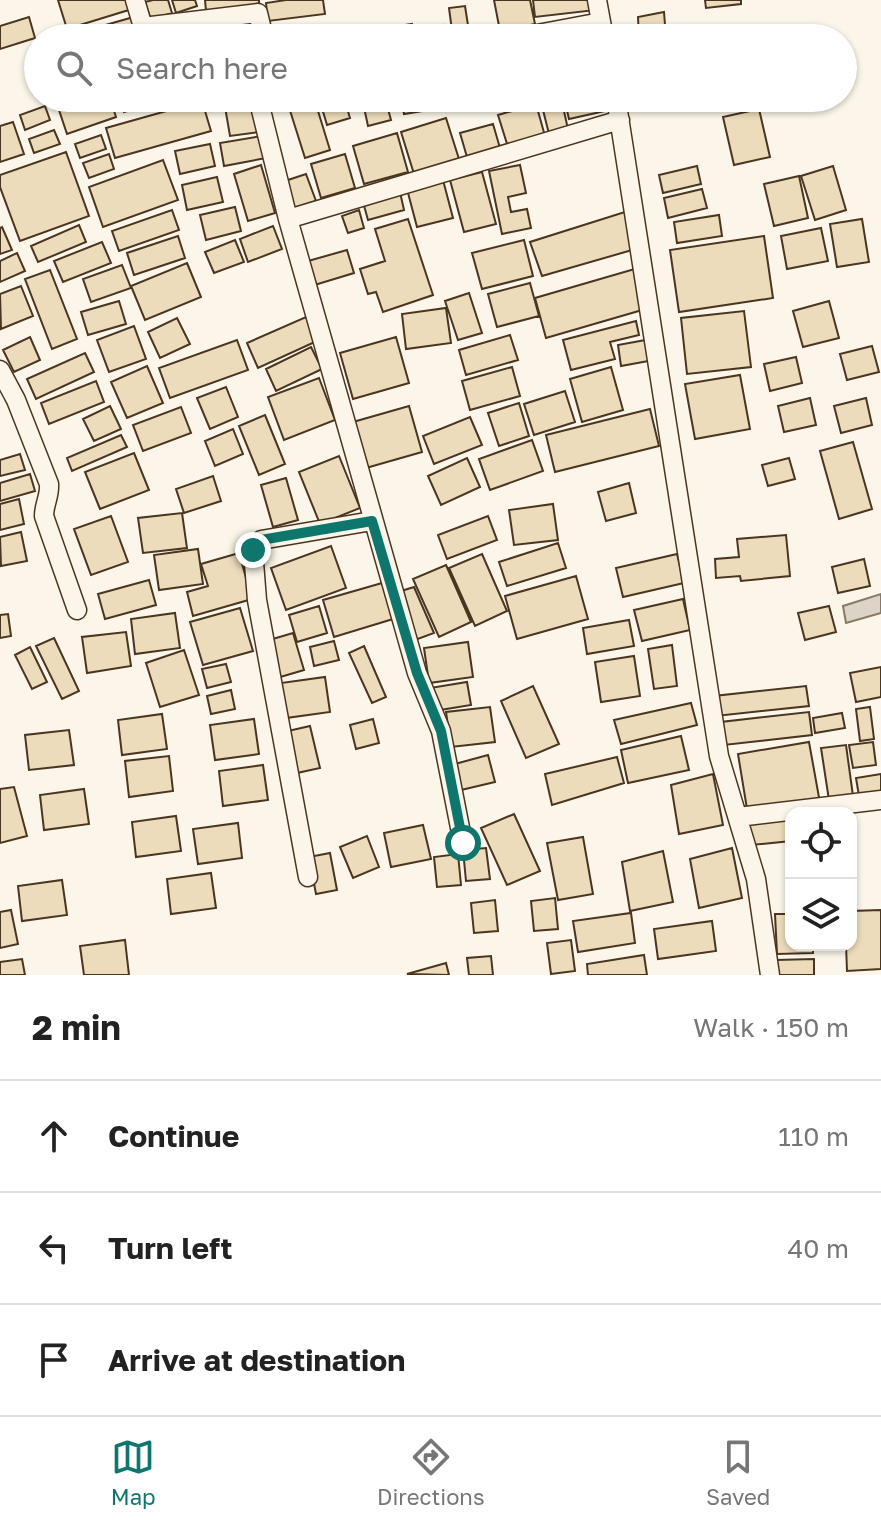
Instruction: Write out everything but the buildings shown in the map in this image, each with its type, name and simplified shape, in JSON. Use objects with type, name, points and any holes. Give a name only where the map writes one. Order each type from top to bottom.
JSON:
[{"type":"street","points":[[135,0],[142,24]]},
{"type":"street","points":[[597,0],[602,24]]},
{"type":"street","points":[[159,24],[249,7],[258,13],[261,24]]},
{"type":"street","points":[[261,112],[372,521],[417,673],[441,731],[463,843]]},
{"type":"street","points":[[619,112],[719,756],[756,879],[770,975]]},
{"type":"street","points":[[288,219],[620,120]]},
{"type":"street","points":[[0,370],[16,400],[49,484],[50,494],[44,502],[44,516],[77,610]]},
{"type":"street","points":[[308,877],[257,600],[253,550],[261,540],[372,521]]},
{"type":"street","points":[[738,817],[881,800]]},
{"type":"shaded area","points":[[881,594],[881,613],[846,623],[843,606]]},
{"type":"route","points":[[253,550],[261,540],[372,521],[417,673],[441,731],[463,843]]}]
